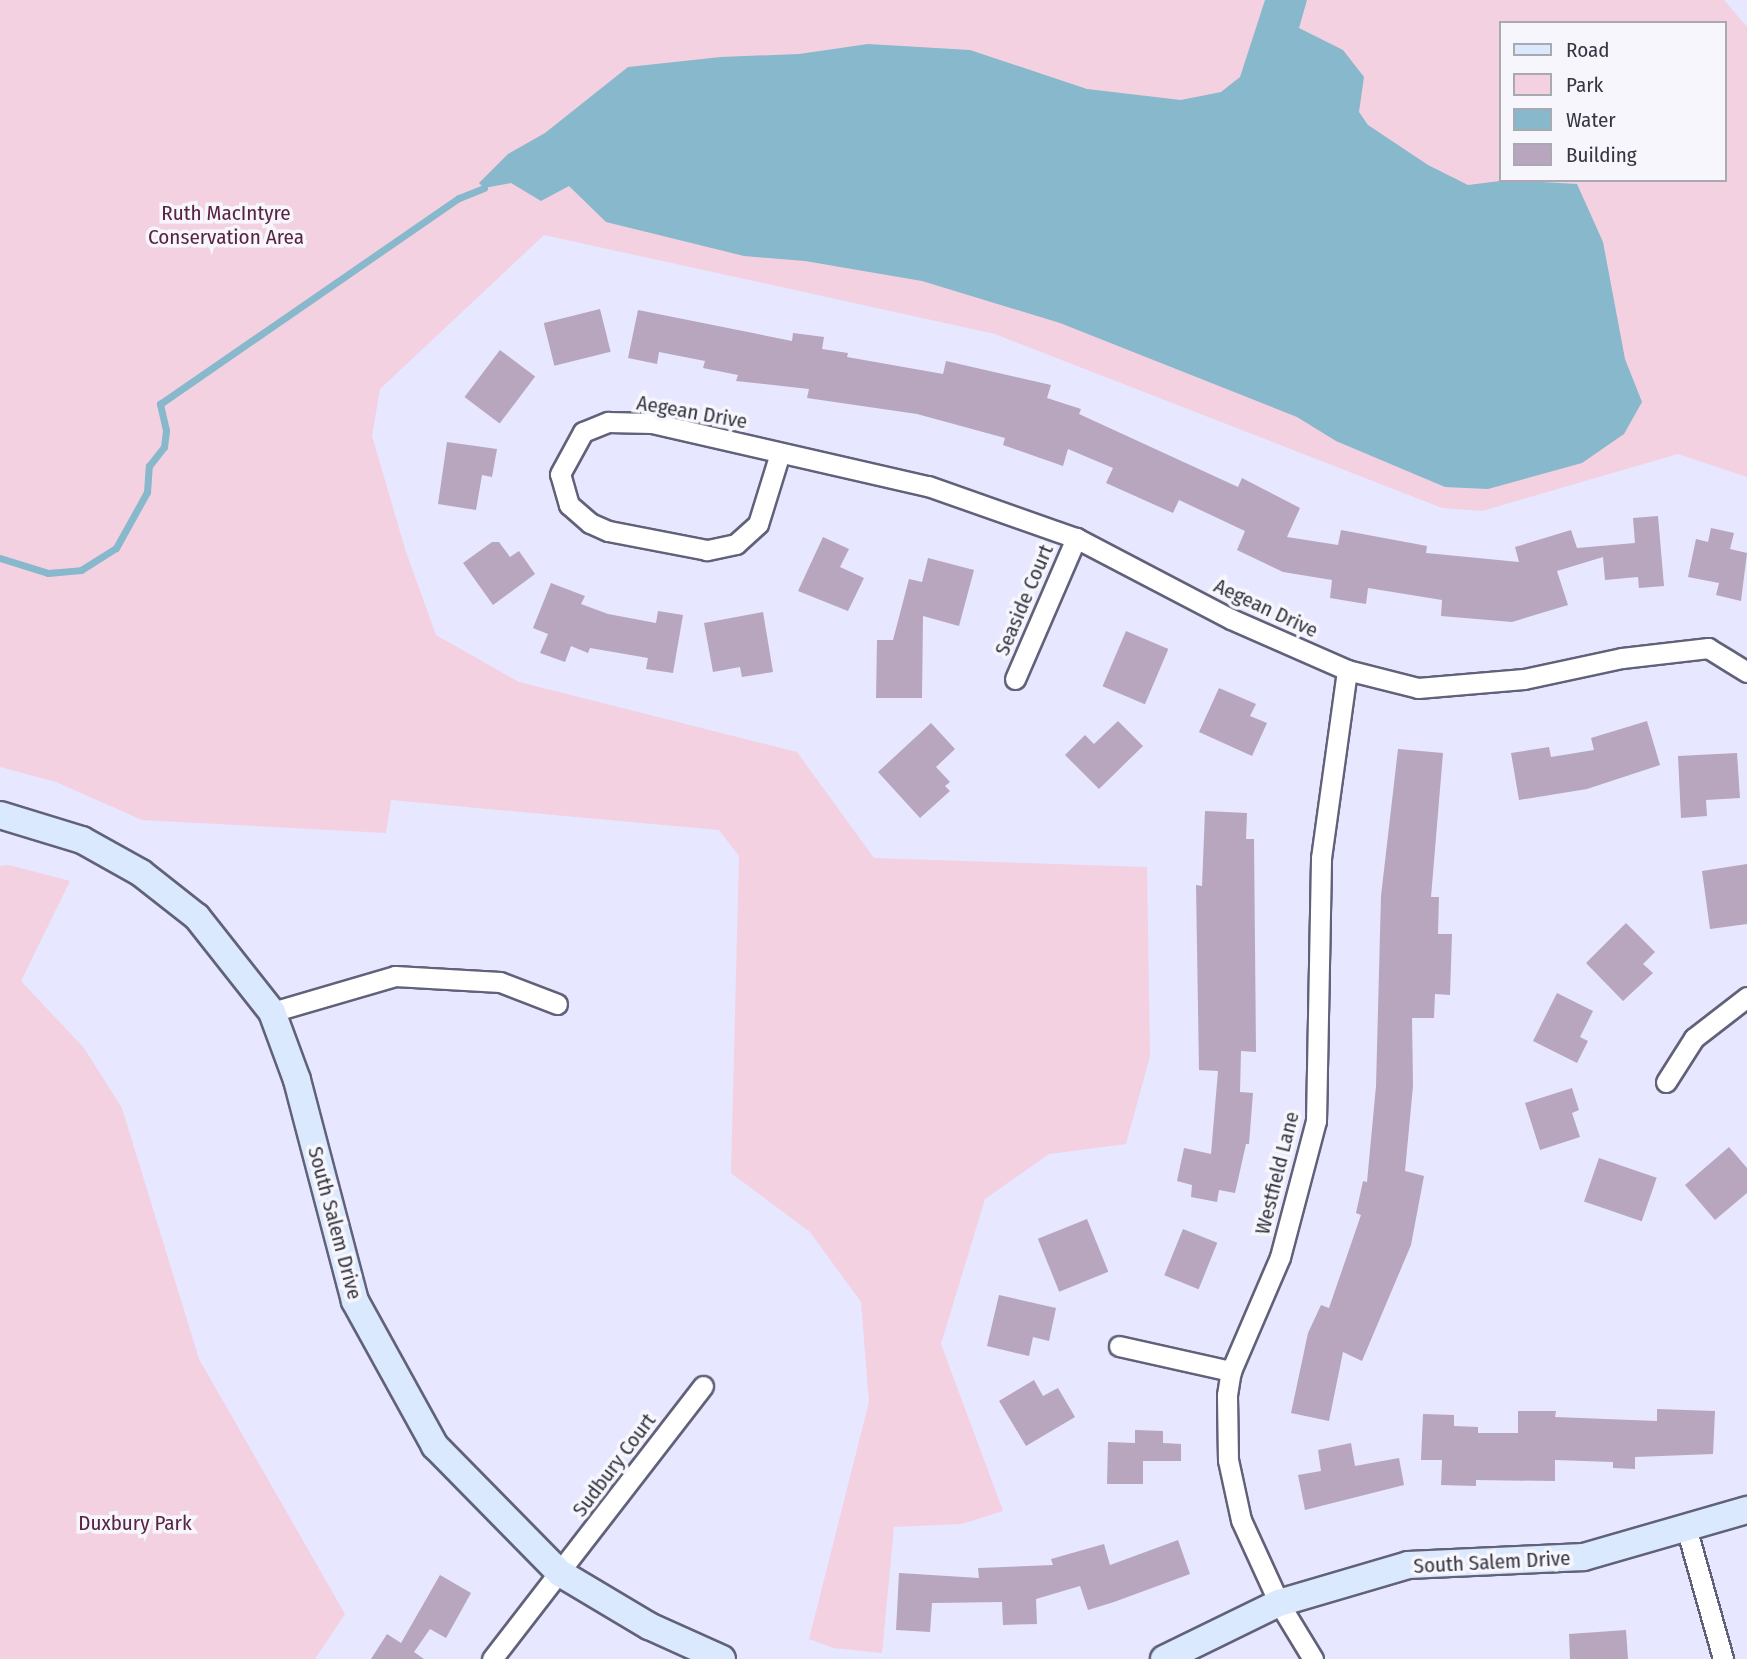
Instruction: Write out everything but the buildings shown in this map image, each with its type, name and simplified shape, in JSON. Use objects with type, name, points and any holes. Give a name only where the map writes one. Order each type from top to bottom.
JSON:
[{"type":"street","name":"Aegean Drive","points":[[780,453],[758,524],[736,544],[707,551],[608,531],[590,523],[569,505],[560,474],[583,432],[608,422],[652,423],[928,486],[1076,538],[1231,619],[1347,670],[1418,688],[1524,679],[1622,658],[1708,648],[1747,672]]},
{"type":"street","name":"Seaside Court","points":[[1015,680],[1076,538]]},
{"type":"street","name":"Westfield Lane","points":[[1313,1659],[1279,1603],[1241,1520],[1232,1489],[1226,1421],[1231,1371],[1280,1257],[1316,1121],[1321,858],[1347,670]]},
{"type":"street","name":"South Salem Drive","points":[[0,816],[82,840],[141,873],[197,917],[272,1012],[297,1080],[355,1301],[435,1446],[560,1573],[649,1626],[722,1659]]},
{"type":"street","points":[[272,1012],[395,976],[499,982],[557,1004]]},
{"type":"street","points":[[1666,1082],[1693,1038],[1747,997]]},
{"type":"street","points":[[1119,1346],[1231,1371]]},
{"type":"street","name":"Sudbury Court","points":[[492,1659],[703,1386]]},
{"type":"street","name":"South Salem Drive","points":[[1164,1659],[1279,1603],[1408,1565],[1584,1557],[1747,1510]]},
{"type":"street","points":[[1686,1527],[1723,1659]]},
{"type":"green space","name":"Ruth MacIntyre Conservation Area","points":[[0,0],[1724,0],[1747,27],[1747,477],[1678,454],[1482,511],[1442,508],[995,334],[544,235],[380,389],[372,436],[406,552],[436,635],[519,682],[797,752],[874,858],[1147,867],[1150,1056],[1126,1144],[1049,1154],[985,1199],[941,1344],[1003,1511],[962,1524],[894,1527],[882,1653],[833,1648],[809,1639],[869,1402],[861,1302],[810,1232],[731,1173],[739,856],[719,830],[391,800],[386,833],[142,820],[56,782],[0,767]]},
{"type":"green space","name":"Duxbury Park","points":[[9,865],[70,881],[21,981],[84,1048],[122,1108],[199,1359],[345,1614],[315,1659],[0,1659],[0,866]]},
{"type":"water","points":[[1265,0],[1307,0],[1299,28],[1343,50],[1364,77],[1359,112],[1368,125],[1428,165],[1468,185],[1498,181],[1577,184],[1603,242],[1625,359],[1642,402],[1624,434],[1582,463],[1488,489],[1445,487],[1336,441],[1297,417],[1060,323],[922,281],[805,261],[744,256],[606,222],[569,186],[541,201],[511,183],[484,188],[479,183],[508,154],[545,133],[628,67],[721,57],[799,54],[868,44],[970,50],[1087,89],[1181,100],[1221,92],[1240,77]]},
{"type":"waterway","points":[[0,558],[48,573],[81,570],[116,548],[147,492],[149,466],[164,447],[166,430],[160,404],[459,198],[484,188]]}]
